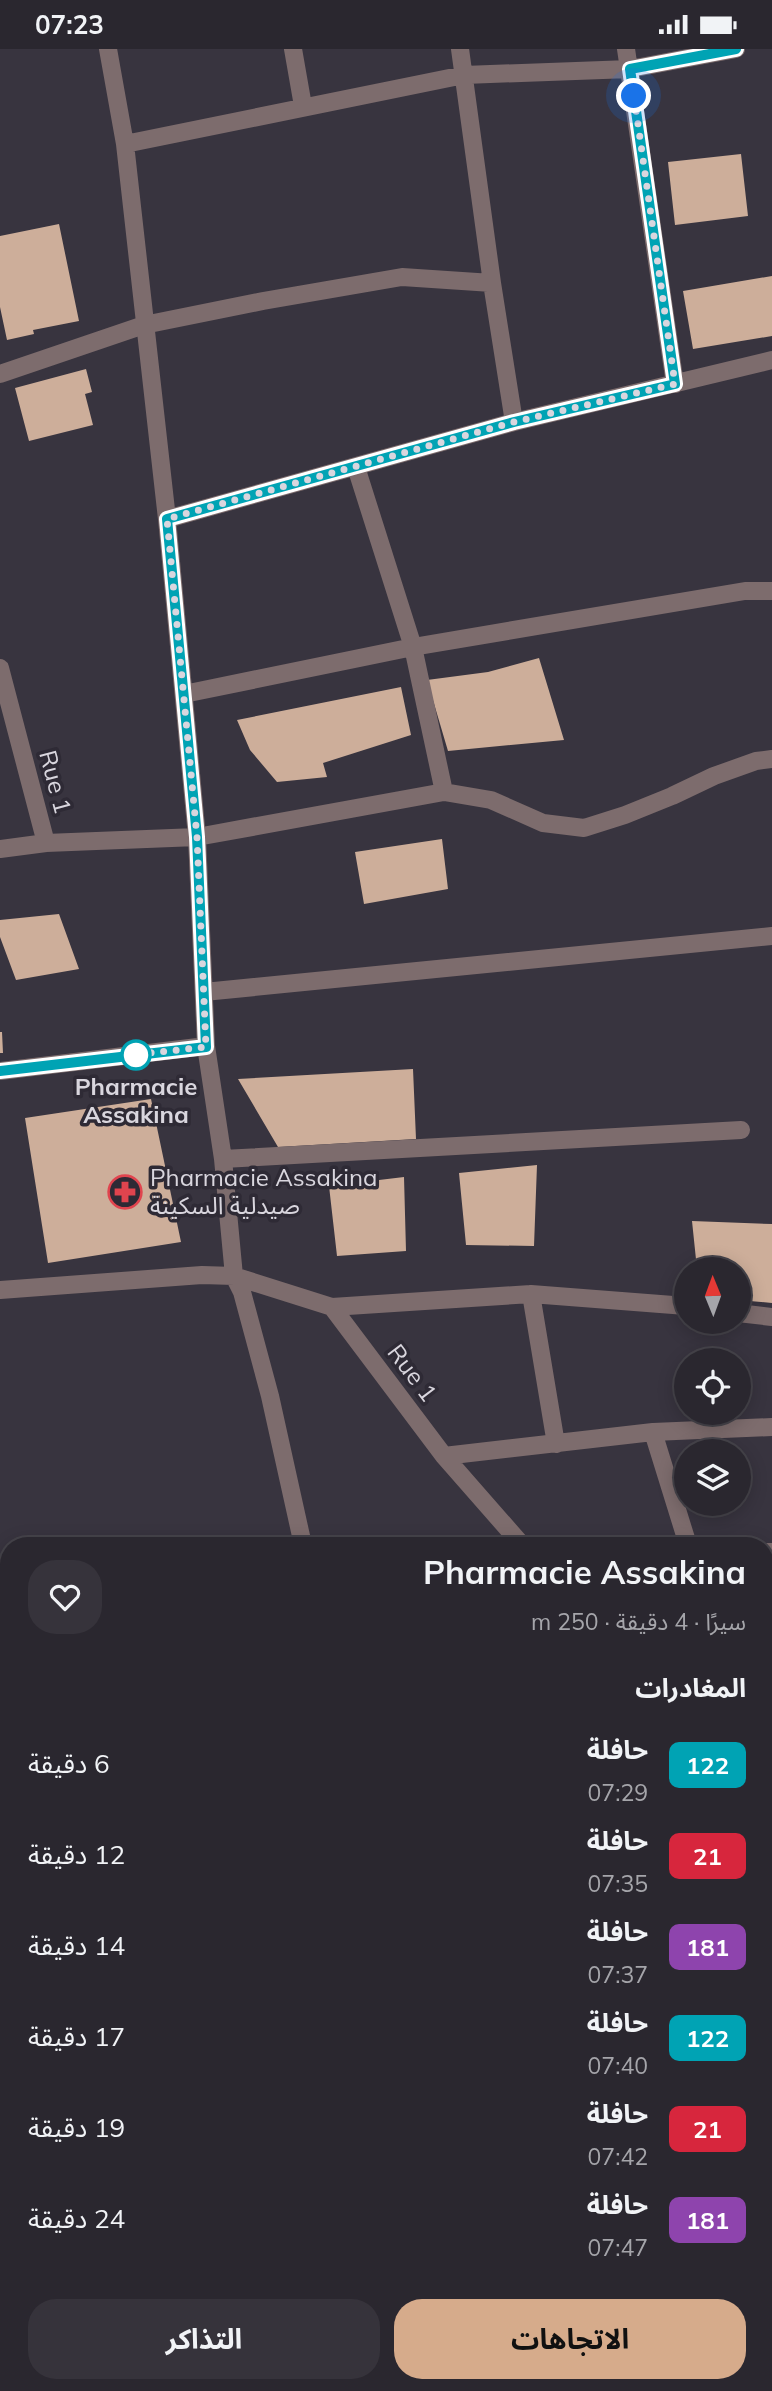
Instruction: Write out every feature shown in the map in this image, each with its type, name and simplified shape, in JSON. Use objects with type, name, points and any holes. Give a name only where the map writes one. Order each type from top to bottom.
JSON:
[{"type":"street","points":[[108,49],[125,144],[167,519],[197,837],[206,1047],[223,1159],[234,1276],[242,1292],[270,1396],[301,1537]]},
{"type":"street","points":[[293,49],[303,106]]},
{"type":"street","points":[[460,49],[514,422]]},
{"type":"street","points":[[626,49],[675,384]]},
{"type":"street","points":[[125,144],[464,75],[630,69],[736,49]]},
{"type":"street","points":[[0,374],[144,325],[275,298],[402,277],[492,283]]},
{"type":"street","points":[[167,519],[514,422],[772,360]]},
{"type":"street","points":[[356,467],[413,647],[444,792]]},
{"type":"street","points":[[184,694],[413,647],[745,591],[772,591]]},
{"type":"street","name":"Rue 1","points":[[0,668],[46,843],[197,837],[444,792],[491,800],[542,823],[584,828],[625,815],[735,768],[772,759]]},
{"type":"street","points":[[0,849],[46,843]]},
{"type":"street","points":[[204,992],[772,936]]},
{"type":"street","points":[[0,1071],[206,1047]]},
{"type":"street","points":[[223,1159],[741,1130]]},
{"type":"street","points":[[0,1290],[202,1275],[234,1276],[331,1307],[531,1294],[674,1305]]},
{"type":"street","points":[[531,1294],[556,1444]]},
{"type":"street","name":"Rue 1","points":[[331,1307],[444,1456],[515,1537]]},
{"type":"street","points":[[751,1315],[772,1317]]},
{"type":"street","points":[[444,1456],[653,1432],[772,1427]]},
{"type":"street","points":[[653,1432],[686,1537]]},
{"type":"building","points":[[741,154],[748,216],[675,225],[668,162]]},
{"type":"building","points":[[59,224],[79,321],[33,330],[34,334],[7,340],[0,307],[0,236]]},
{"type":"building","points":[[772,276],[772,336],[693,349],[683,291]]},
{"type":"building","points":[[86,369],[92,392],[85,394],[93,425],[29,441],[15,388]]},
{"type":"building","points":[[539,658],[564,740],[448,751],[427,680],[488,672]]},
{"type":"building","points":[[401,687],[411,735],[323,763],[327,777],[277,782],[250,750],[237,720]]},
{"type":"building","points":[[442,839],[448,889],[364,904],[355,852]]},
{"type":"building","points":[[59,914],[79,969],[16,980],[0,937],[0,920]]},
{"type":"building","points":[[2,1032],[3,1053],[0,1053]]},
{"type":"building","points":[[413,1069],[416,1139],[278,1147],[238,1079]]},
{"type":"building","points":[[151,1099],[181,1242],[48,1263],[25,1118]]},
{"type":"building","points":[[537,1165],[534,1246],[466,1245],[459,1173]]},
{"type":"building","points":[[404,1177],[406,1251],[337,1256],[329,1186]]},
{"type":"building","points":[[692,1221],[772,1224],[772,1303],[751,1301],[751,1257],[696,1257]]},
{"type":"bus line","name":"122","points":[[0,1071],[206,1047],[197,837],[167,519],[514,422],[675,384],[630,69],[736,49]]},
{"type":"place","name":"Pharmacie Assakina","points":[[136,1055]]},
{"type":"place","name":"Pharmacie Assakina صيدلية السكينة","points":[[125,1192]]},
{"type":"route","points":[[136,1055],[131,1055],[206,1047],[197,837],[167,519],[514,422],[675,384],[634,96]]}]
